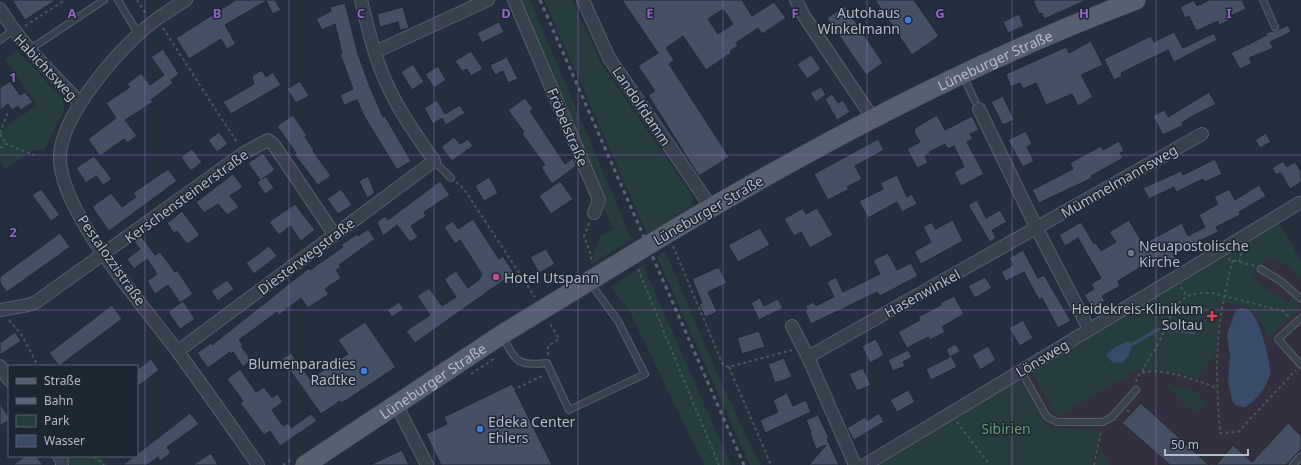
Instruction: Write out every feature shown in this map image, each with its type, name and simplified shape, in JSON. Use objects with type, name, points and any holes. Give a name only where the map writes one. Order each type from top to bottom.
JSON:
[{"type":"main road","name":"Lüneburger Straße","points":[[305,465],[501,335],[632,255],[670,238],[711,207],[872,117],[962,74],[1136,0]]},
{"type":"street","name":"Pestalozzistraße","points":[[186,0],[155,21],[139,35],[110,65],[80,103],[68,124],[60,155],[64,185],[83,224],[178,351],[258,465]]},
{"type":"street","points":[[361,0],[375,52],[386,83],[398,106],[434,161]]},
{"type":"street","points":[[375,52],[488,0]]},
{"type":"street","name":"Fröbelstraße","points":[[514,0],[599,200],[594,213]]},
{"type":"street","name":"Landolfdamm","points":[[583,0],[609,58],[711,207]]},
{"type":"street","points":[[796,0],[804,16],[872,117]]},
{"type":"street","name":"Habichtsweg","points":[[0,9],[14,31],[29,50],[80,103]]},
{"type":"street","points":[[977,105],[1037,229],[1089,329]]},
{"type":"street","name":"Mümmelmannsweg","points":[[1037,229],[1202,134]]},
{"type":"street","name":"Kerschensteinerstraße","points":[[0,310],[36,302],[244,153],[268,140],[274,145],[334,234]]},
{"type":"street","name":"Diesterwegstraße","points":[[178,351],[434,161]]},
{"type":"street","name":"Lönsweg","points":[[865,465],[1301,202]]},
{"type":"street","name":"Hasenwinkel","points":[[806,352],[1037,229]]},
{"type":"street","points":[[792,326],[806,352],[856,465]]},
{"type":"street","points":[[0,366],[8,378]]},
{"type":"street","points":[[396,404],[427,465]]},
{"type":"lane","points":[[29,50],[104,0]]},
{"type":"lane","points":[[118,0],[139,35]]},
{"type":"lane","points":[[1263,0],[1275,27]]},
{"type":"lane","points":[[0,40],[14,31]]},
{"type":"lane","points":[[962,74],[977,105]]},
{"type":"lane","points":[[434,161],[451,178]]},
{"type":"lane","points":[[1260,269],[1282,282],[1301,299]]},
{"type":"lane","points":[[501,335],[515,358],[520,363],[547,363],[569,410],[645,374],[618,321],[589,281]]},
{"type":"lane","points":[[1300,366],[1278,339],[1301,318]]},
{"type":"lane","points":[[1021,370],[1047,417],[1051,421],[1103,422],[1112,417],[1136,390]]},
{"type":"lane","points":[[1293,465],[1301,456]]},
{"type":"path","points":[[14,31],[65,0]]},
{"type":"path","points":[[137,0],[155,21],[244,153]]},
{"type":"path","points":[[8,112],[0,133],[6,144],[34,154]]},
{"type":"path","points":[[0,148],[6,144]]},
{"type":"path","points":[[451,178],[464,189],[536,299]]},
{"type":"path","points":[[591,255],[584,236],[594,213]]},
{"type":"path","points":[[670,238],[717,355],[723,365],[729,367],[806,352]]},
{"type":"path","points":[[632,255],[719,465]]},
{"type":"path","points":[[1233,260],[1221,315],[1217,388],[1220,433],[1238,432],[1300,366]]},
{"type":"path","points":[[1239,262],[1260,269]]},
{"type":"path","points":[[1143,372],[1143,368],[1157,345],[1168,317],[1178,303],[1187,296],[1202,292],[1284,311],[1294,324]]},
{"type":"path","points":[[0,310],[21,334],[37,365]]},
{"type":"path","points":[[548,355],[548,346],[559,339],[550,324]]},
{"type":"path","points":[[729,367],[771,465]]},
{"type":"path","points":[[1136,390],[1136,381],[1139,374],[1143,372],[1165,373],[1194,379],[1217,388]]},
{"type":"path","points":[[503,405],[509,392],[547,373]]},
{"type":"path","points":[[950,413],[990,465]]},
{"type":"path","points":[[1094,465],[1103,422]]},
{"type":"path","points":[[95,457],[104,465]]},
{"type":"shaded area","name":"Heidekreis-Klinikum Soltau","points":[[1279,222],[1301,261],[1301,465],[1092,465],[1099,430],[1047,428],[1019,379]]},
{"type":"green space","points":[[517,0],[530,0],[632,240],[591,264],[600,236],[613,229]]},
{"type":"green space","points":[[544,0],[572,0],[601,63],[692,195],[693,205],[647,234]]},
{"type":"green space","points":[[17,50],[63,99],[64,110],[44,150],[34,150],[6,169],[0,160],[0,131],[37,105],[5,60]]},
{"type":"green space","points":[[1279,222],[1301,261],[1301,278],[1288,267],[1267,256],[1253,279],[1288,303],[1292,297],[1297,302],[1300,310],[1267,338],[1264,327],[1250,308],[1221,301],[1215,357],[1199,374],[1199,379],[1166,371],[1137,370],[1057,417],[1031,371]]},
{"type":"green space","points":[[665,251],[716,371],[760,465],[750,465],[657,257]]},
{"type":"green space","points":[[643,265],[731,465],[704,465],[630,312],[611,287]]},
{"type":"green space","name":"Sibirien","points":[[1019,379],[1047,427],[1100,430],[1092,465],[874,465]]},
{"type":"green space","points":[[1164,383],[1199,392],[1200,397],[1208,406],[1194,412],[1181,402]]},
{"type":"green space","points":[[1100,447],[1110,465],[1096,465]]},
{"type":"green space","points":[[66,457],[100,457],[108,465],[71,465]]},
{"type":"water","points":[[1241,308],[1250,311],[1257,322],[1264,340],[1270,367],[1269,378],[1261,393],[1245,407],[1237,406],[1232,401],[1228,380],[1230,358],[1227,334],[1236,310]]},
{"type":"water","points":[[1129,341],[1132,346],[1129,355],[1122,363],[1112,362],[1106,355],[1117,346]]},
{"type":"building","points":[[12,0],[56,0],[25,20]]},
{"type":"building","points":[[236,0],[275,0],[281,10],[273,14],[266,1],[225,25],[236,44],[227,49],[221,39],[189,59],[176,38]]},
{"type":"building","points":[[622,0],[742,0],[752,16],[774,2],[786,18],[762,34],[758,28],[736,43],[738,46],[730,51],[731,53],[706,70],[683,36],[666,48],[674,60],[669,64],[729,157],[699,176],[648,95],[655,91],[638,66],[658,53]],"holes":[[[723,9],[733,24],[718,34],[708,19]]]},
{"type":"building","name":"Autohaus Winkelmann","points":[[875,0],[914,0],[939,36],[912,55]]},
{"type":"building","points":[[1033,0],[1087,0],[1044,19],[1042,13],[1039,14]]},
{"type":"building","points":[[1194,0],[1197,6],[1209,0],[1242,0],[1246,9],[1228,17],[1230,20],[1219,25],[1218,21],[1196,31],[1189,16],[1185,18],[1180,7]]},
{"type":"building","points":[[345,3],[358,54],[370,87],[383,117],[385,116],[411,161],[397,170],[364,116],[357,100],[344,105],[340,95],[353,89],[340,54],[342,53],[335,24],[322,30],[316,19],[331,11],[330,7]]},
{"type":"building","points":[[845,6],[883,63],[866,75],[827,18]]},
{"type":"building","points":[[403,7],[409,28],[400,30],[398,22],[380,27],[377,14]]},
{"type":"building","points":[[1019,14],[1024,26],[1008,33],[1003,22]]},
{"type":"building","points":[[499,22],[504,32],[482,43],[477,33]]},
{"type":"building","points":[[1288,25],[1291,32],[1270,42],[1273,48],[1249,58],[1252,63],[1240,69],[1231,53],[1267,35],[1266,33],[1276,31]]},
{"type":"building","points":[[1174,32],[1183,48],[1214,33],[1217,40],[1174,62],[1168,50],[1121,73],[1122,76],[1114,80],[1104,59],[1151,36],[1154,42]]},
{"type":"building","points":[[1091,41],[1103,65],[1081,75],[1093,97],[1078,106],[1072,94],[1046,105],[1036,83],[1023,89],[1020,83],[1011,87],[1006,74],[1066,47],[1069,53]]},
{"type":"building","points":[[163,49],[179,74],[171,80],[173,83],[151,100],[153,102],[125,120],[137,136],[127,143],[124,139],[100,156],[88,139],[116,118],[106,103],[130,87],[127,84],[141,73],[150,85],[164,75],[151,57]]},
{"type":"building","points":[[471,51],[483,69],[471,76],[467,69],[462,71],[455,61]]},
{"type":"building","points":[[811,55],[821,69],[807,79],[797,64]]},
{"type":"building","points":[[507,57],[518,79],[508,83],[503,71],[495,75],[490,65]]},
{"type":"building","points":[[413,64],[424,82],[412,90],[401,72]]},
{"type":"building","points":[[438,66],[446,80],[434,88],[425,74]]},
{"type":"building","points":[[262,70],[266,77],[273,72],[281,85],[231,114],[223,102],[254,84],[252,76]]},
{"type":"building","points":[[10,81],[20,95],[25,92],[33,102],[21,110],[18,106],[12,110],[8,104],[0,110],[0,88]]},
{"type":"building","points":[[300,81],[309,96],[296,103],[287,89]]},
{"type":"building","points":[[821,87],[826,95],[816,102],[810,93]]},
{"type":"building","points":[[1209,92],[1216,104],[1189,118],[1182,123],[1183,125],[1163,135],[1153,116],[1164,110],[1168,117]]},
{"type":"building","points":[[832,94],[838,103],[843,100],[850,112],[837,120],[825,99]]},
{"type":"building","points":[[1003,96],[1014,120],[1003,125],[991,102]]},
{"type":"building","points":[[525,98],[533,109],[530,111],[565,164],[573,158],[576,166],[552,184],[541,167],[545,165],[522,134],[524,132],[508,110]]},
{"type":"building","points":[[437,100],[445,114],[460,105],[465,113],[446,125],[442,118],[433,124],[424,108]]},
{"type":"building","points":[[293,115],[307,136],[305,137],[314,150],[313,151],[331,176],[318,185],[294,154],[296,153],[277,126]]},
{"type":"building","points":[[937,115],[945,130],[972,116],[979,130],[970,134],[973,139],[967,142],[984,174],[961,186],[954,172],[964,167],[954,146],[948,149],[945,144],[929,152],[930,154],[925,156],[928,163],[917,168],[907,149],[920,142],[914,132],[915,128]]},
{"type":"building","points":[[1026,131],[1032,144],[1027,147],[1034,161],[1023,167],[1008,140]]},
{"type":"building","points":[[219,132],[228,144],[217,152],[208,140]]},
{"type":"building","points":[[1266,133],[1271,142],[1260,148],[1255,140]]},
{"type":"building","points":[[454,137],[460,144],[468,139],[473,146],[452,161],[441,147]]},
{"type":"building","points":[[878,139],[884,150],[855,166],[862,179],[847,187],[849,189],[828,200],[814,174]]},
{"type":"building","points":[[1119,141],[1124,151],[1120,153],[1123,158],[1091,176],[1092,178],[1039,203],[1032,190],[1073,169],[1070,163],[1101,146],[1103,150]]},
{"type":"building","points":[[192,149],[202,162],[191,171],[181,157]]},
{"type":"building","points":[[263,153],[275,170],[266,176],[274,188],[265,194],[257,182],[260,180],[248,163]]},
{"type":"building","points":[[94,156],[112,179],[103,185],[96,176],[86,183],[76,168]]},
{"type":"building","points":[[1215,159],[1222,174],[1205,182],[1203,179],[1176,192],[1174,187],[1149,199],[1143,188],[1181,171],[1183,175]]},
{"type":"building","points":[[1283,161],[1287,167],[1295,162],[1301,172],[1301,182],[1290,189],[1281,173],[1276,175],[1272,168]]},
{"type":"building","points":[[168,169],[177,181],[109,231],[92,207],[111,193],[122,207],[136,197],[133,193]]},
{"type":"building","points":[[233,174],[243,187],[230,196],[239,207],[227,215],[218,204],[204,213],[196,202]]},
{"type":"building","points":[[897,175],[907,197],[912,194],[917,204],[902,212],[897,202],[868,218],[859,201],[883,189],[880,183]]},
{"type":"building","points":[[368,176],[375,193],[367,198],[359,181]]},
{"type":"building","points":[[489,177],[498,193],[484,201],[475,186]]},
{"type":"building","points":[[440,181],[450,195],[424,212],[426,216],[411,226],[418,237],[410,242],[397,225],[383,236],[377,222],[385,216],[388,220]]},
{"type":"building","points":[[560,181],[573,199],[551,214],[539,196]]},
{"type":"building","points":[[1259,185],[1266,196],[1239,212],[1240,215],[1216,227],[1218,232],[1173,254],[1176,258],[1164,265],[1160,257],[1139,268],[1118,281],[1120,286],[1102,296],[1105,301],[1092,308],[1084,295],[1094,289],[1091,284],[1101,278],[1078,238],[1065,246],[1059,235],[1081,222],[1094,244],[1096,243],[1101,251],[1116,242],[1109,232],[1129,220],[1143,244],[1182,223],[1188,236],[1205,227],[1199,215],[1218,204],[1214,197],[1229,189],[1235,200]]},
{"type":"building","points":[[41,189],[60,215],[51,221],[32,195]]},
{"type":"building","points":[[341,189],[352,205],[338,214],[327,199]]},
{"type":"building","points":[[977,200],[986,218],[1000,210],[1007,222],[992,230],[996,238],[990,242],[968,205]]},
{"type":"building","points":[[295,204],[315,230],[301,241],[290,226],[279,235],[269,222]]},
{"type":"building","points":[[803,208],[806,214],[817,208],[833,235],[810,248],[801,232],[794,236],[784,219]]},
{"type":"building","points":[[182,211],[200,235],[187,244],[177,231],[174,233],[167,223]]},
{"type":"building","points":[[473,219],[499,259],[503,256],[514,273],[415,343],[406,331],[430,315],[417,296],[429,288],[442,306],[456,297],[444,279],[456,271],[468,288],[479,280],[482,274],[460,240],[455,244],[444,227],[453,221],[458,229]]},
{"type":"building","points":[[953,220],[963,241],[921,264],[914,252],[931,242],[923,227],[932,222],[935,229]]},
{"type":"building","points":[[760,228],[770,245],[738,262],[728,245]]},
{"type":"building","points":[[368,229],[375,239],[339,265],[341,267],[336,270],[341,278],[325,289],[329,294],[308,308],[301,298],[279,315],[277,312],[239,340],[243,345],[241,346],[251,360],[243,367],[233,352],[231,354],[230,352],[208,368],[197,353],[211,343],[212,345],[309,268],[310,270],[343,247],[341,245],[357,234],[358,236]]},
{"type":"building","points":[[60,233],[70,247],[7,292],[0,283],[0,277]]},
{"type":"building","points":[[141,236],[155,255],[160,252],[175,272],[177,270],[193,294],[180,303],[168,285],[155,294],[147,281],[157,274],[147,259],[134,269],[127,259],[140,249],[134,241]]},
{"type":"building","points":[[269,246],[277,256],[254,274],[246,263]]},
{"type":"building","points":[[546,249],[555,264],[539,273],[530,257]]},
{"type":"building","points":[[1023,250],[1038,278],[1044,275],[1071,321],[1058,328],[1042,298],[1039,300],[1024,272],[1006,281],[1001,272],[1013,265],[1009,258]]},
{"type":"building","points":[[888,253],[897,270],[911,263],[918,276],[880,296],[877,292],[811,324],[805,311],[807,310],[806,306],[814,302],[816,306],[834,297],[827,282],[836,277],[843,292],[880,274],[873,260]]},
{"type":"building","points":[[719,267],[727,283],[708,292],[717,312],[705,317],[699,304],[702,303],[692,279]]},
{"type":"building","points":[[985,277],[992,288],[975,298],[968,286]]},
{"type":"building","points":[[227,280],[234,289],[218,301],[211,291]]},
{"type":"building","points":[[954,296],[964,314],[942,327],[945,332],[930,340],[928,337],[907,348],[898,332],[920,320],[918,317],[941,305],[940,303]]},
{"type":"building","points":[[760,298],[764,306],[778,299],[783,308],[759,320],[751,303]]},
{"type":"building","points":[[183,301],[195,319],[180,329],[168,312]]},
{"type":"building","points":[[399,302],[404,309],[392,317],[387,310]]},
{"type":"building","points":[[112,305],[122,319],[60,365],[58,365],[49,353]]},
{"type":"building","points":[[1023,320],[1033,338],[1020,346],[1009,328]]},
{"type":"building","points":[[365,322],[396,367],[342,403],[340,401],[321,414],[282,359],[291,353],[310,379],[348,354],[338,340]]},
{"type":"building","points":[[759,331],[765,347],[742,354],[737,338]]},
{"type":"building","points":[[15,332],[21,341],[0,355],[0,343]]},
{"type":"building","points":[[876,339],[884,355],[870,363],[862,346]]},
{"type":"building","points":[[956,344],[960,352],[951,356],[957,367],[931,380],[926,369],[950,357],[946,349]]},
{"type":"building","points":[[988,346],[996,360],[980,370],[972,355]]},
{"type":"building","points":[[908,350],[912,357],[903,362],[905,366],[893,371],[888,360]]},
{"type":"building","points":[[784,358],[792,377],[775,383],[768,364]]},
{"type":"building","points":[[151,359],[159,370],[138,386],[138,369]]},
{"type":"building","points":[[863,368],[871,385],[857,391],[849,374]]},
{"type":"building","points":[[240,369],[256,392],[264,387],[272,398],[277,394],[283,402],[272,410],[283,426],[288,423],[291,428],[311,414],[317,421],[280,446],[270,431],[264,435],[240,403],[243,401],[227,379]]},
{"type":"building","name":"Edeka Center Ehlers","points":[[512,384],[552,465],[441,465],[426,434],[447,424],[444,417]]},
{"type":"building","points":[[908,390],[915,402],[897,412],[890,400]]},
{"type":"building","points":[[787,393],[793,406],[806,400],[811,412],[765,433],[760,420],[778,412],[773,400]]},
{"type":"building","points":[[1141,403],[1209,465],[1170,465],[1122,423]]},
{"type":"building","points":[[0,404],[8,416],[8,421],[0,426]]},
{"type":"building","points":[[190,413],[199,424],[167,447],[171,453],[160,461],[158,457],[147,465],[123,465],[133,457],[138,457],[138,453]]},
{"type":"building","points":[[879,413],[884,422],[854,440],[847,428],[865,417],[867,421]]},
{"type":"building","points":[[818,415],[829,438],[827,439],[839,465],[809,465],[826,445],[816,449],[806,420]]},
{"type":"building","points":[[1288,423],[1301,436],[1301,449],[1286,465],[1216,465],[1233,445],[1252,462]]},
{"type":"building","points":[[402,450],[409,465],[370,465]]},
{"type":"building","points":[[211,453],[218,465],[193,465]]},
{"type":"building","points":[[24,457],[37,457],[43,465],[13,465]]},
{"type":"waterway","points":[[1131,345],[1159,329]]},
{"type":"waterway","points":[[1168,329],[1194,333]]},
{"type":"railway","points":[[540,0],[744,465]]},
{"type":"place","name":"Autohaus Winkelmann","points":[[908,20]]},
{"type":"place","name":"Neuapostolische Kirche","points":[[1131,253]]},
{"type":"place","name":"Hotel Utspann","points":[[496,277]]},
{"type":"place","name":"Heidekreis-Klinikum Soltau","points":[[1212,316]]},
{"type":"place","name":"Blumenparadies Radtke","points":[[364,371]]},
{"type":"place","name":"Edeka Center Ehlers","points":[[480,429]]}]
